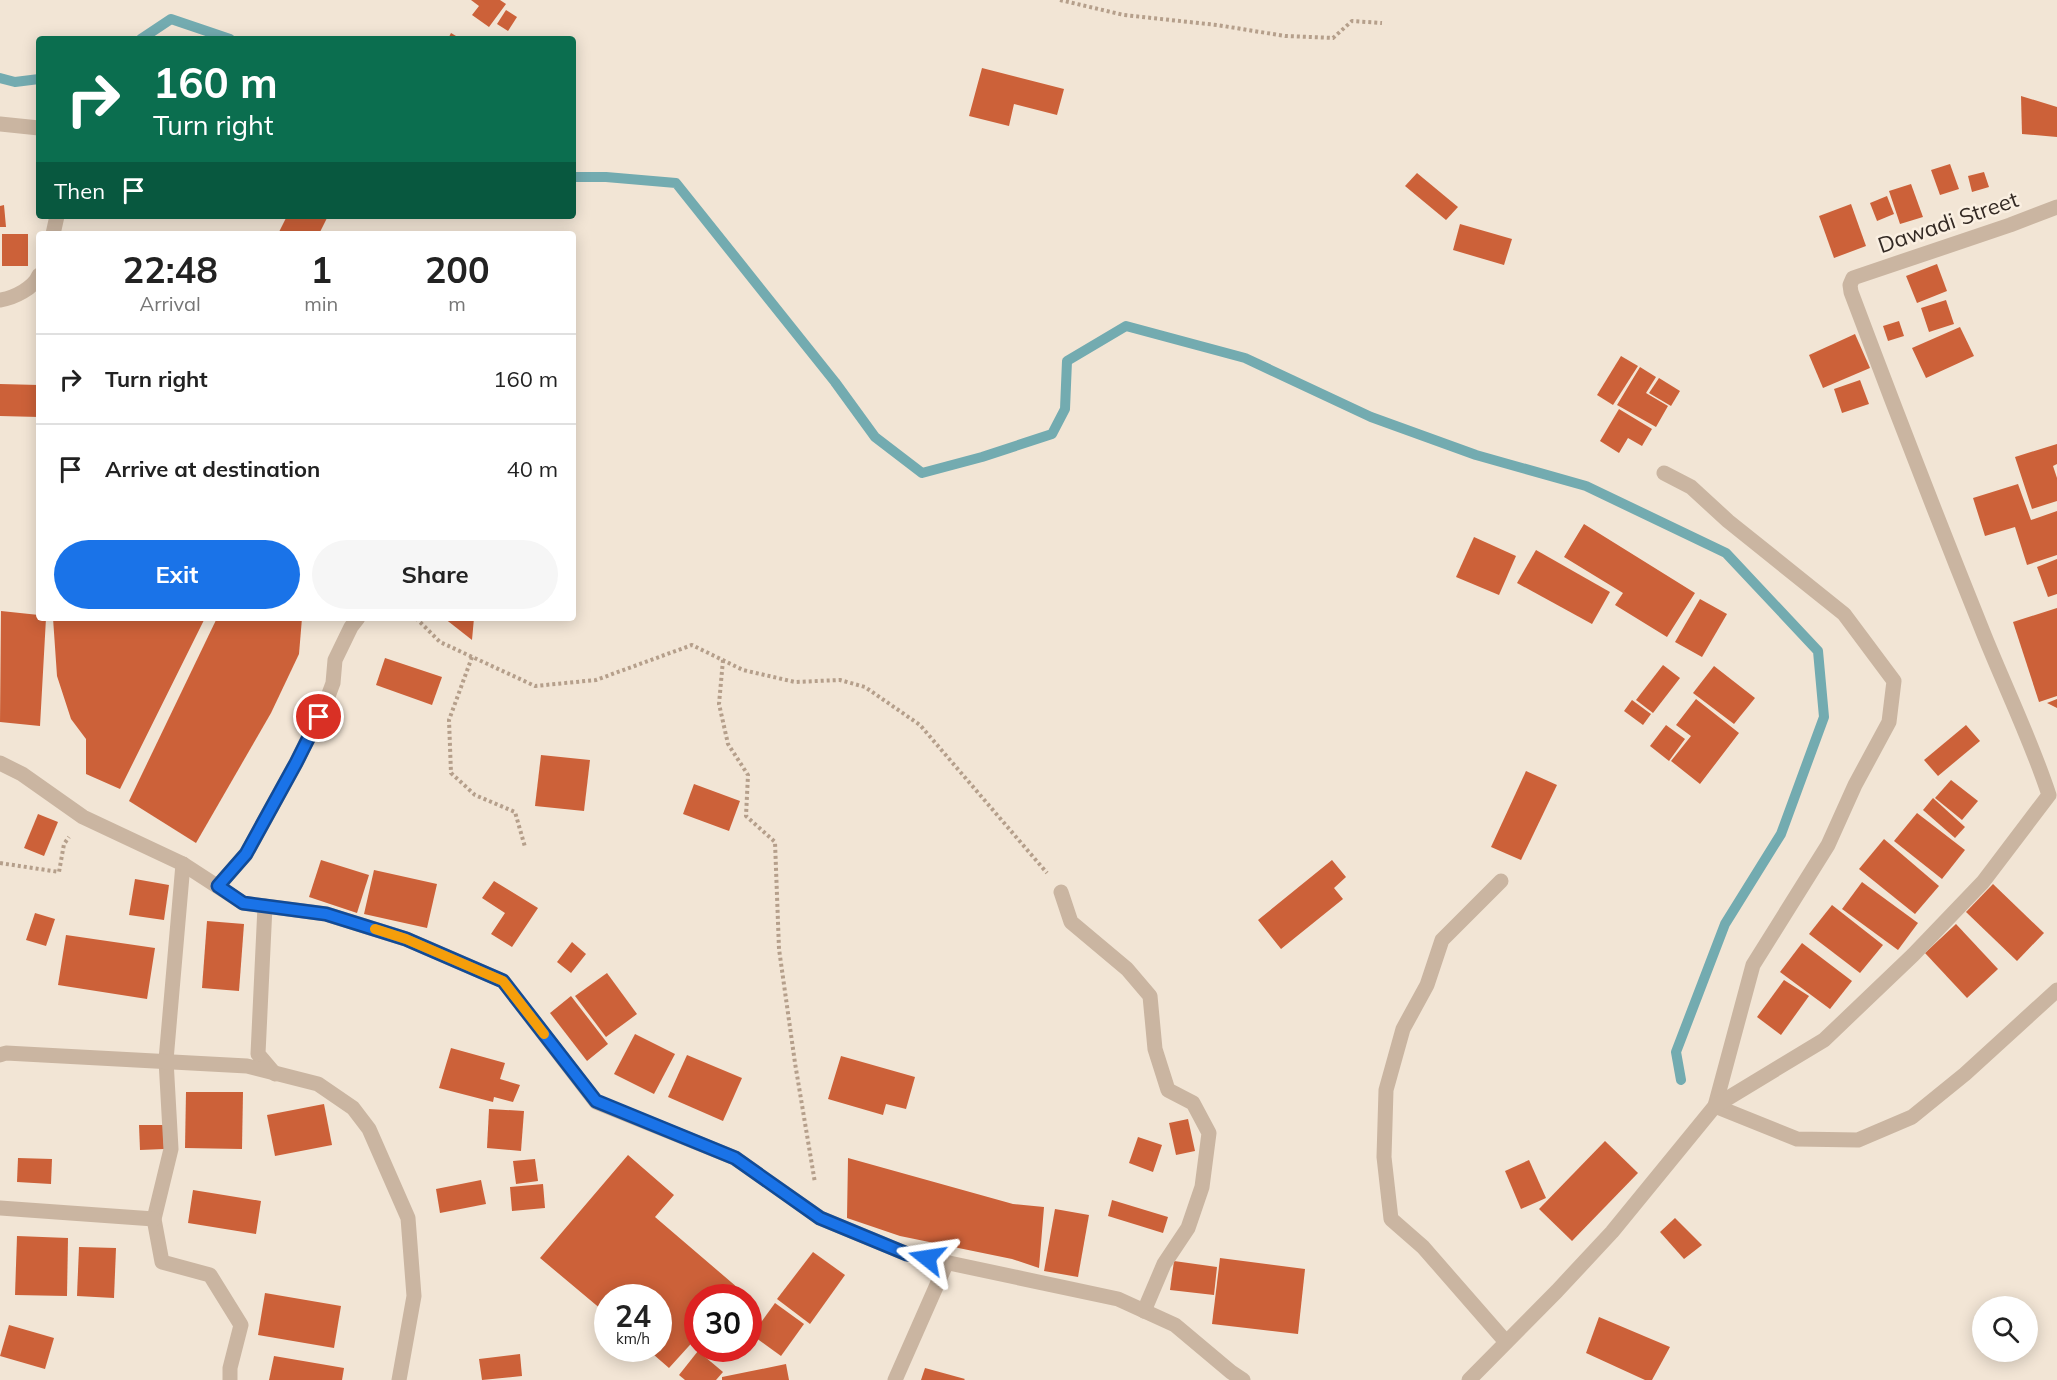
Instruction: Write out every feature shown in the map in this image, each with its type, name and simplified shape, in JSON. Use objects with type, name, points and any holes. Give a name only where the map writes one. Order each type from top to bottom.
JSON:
[{"type":"street","points":[[0,124],[36,128]]},
{"type":"street","name":"Dawadi Street","points":[[2053,793],[1982,630],[1850,285],[1854,278],[2057,207]]},
{"type":"street","points":[[0,300],[10,298],[36,282]]},
{"type":"street","points":[[1664,473],[1691,487],[1728,521],[1844,614],[1894,681],[1889,722],[1855,785],[1828,845],[1753,965],[1715,1106]]},
{"type":"street","points":[[218,886],[246,854],[296,763],[326,702],[333,683],[335,660],[356,621]]},
{"type":"street","points":[[0,763],[22,774],[83,817],[183,864],[243,903],[326,914],[406,939],[503,981],[596,1101],[735,1158],[820,1218],[907,1254],[1118,1299],[1175,1325],[1233,1377]]},
{"type":"street","points":[[1469,1380],[1557,1292],[1612,1232],[1715,1106],[1824,1040],[1913,955],[1983,882],[2053,793]]},
{"type":"street","points":[[183,864],[166,1060],[171,1149],[154,1219],[162,1262],[210,1275],[241,1325],[230,1368],[230,1380]]},
{"type":"street","points":[[1501,881],[1442,940],[1427,985],[1402,1029],[1386,1090],[1384,1157],[1391,1219],[1423,1247],[1506,1342]]},
{"type":"street","points":[[1061,892],[1071,922],[1127,969],[1150,996],[1155,1049],[1168,1090],[1193,1103],[1209,1134],[1202,1187],[1188,1228],[1164,1264],[1144,1311]]},
{"type":"street","points":[[265,906],[258,1054],[275,1074]]},
{"type":"street","points":[[1715,1106],[1797,1139],[1858,1140],[1912,1117],[1965,1074],[2057,990]]},
{"type":"street","points":[[0,1055],[6,1053],[166,1060],[247,1066],[318,1084],[353,1108],[369,1129],[408,1218],[414,1296],[399,1380]]},
{"type":"street","points":[[0,1208],[154,1219]]},
{"type":"street","points":[[895,1380],[948,1262]]},
{"type":"path","points":[[1060,0],[1124,15],[1217,25],[1285,36],[1334,38],[1352,21],[1382,23]]},
{"type":"path","points":[[419,621],[440,642],[535,686],[596,680],[692,645],[743,670],[795,682],[840,680],[865,687],[920,725],[1036,858],[1061,892]]},
{"type":"path","points":[[472,657],[449,720],[451,774],[475,795],[515,812],[525,847]]},
{"type":"path","points":[[723,660],[719,704],[728,744],[748,775],[746,816],[775,842],[780,949],[795,1063],[820,1218]]},
{"type":"path","points":[[0,863],[59,872],[64,844],[83,817]]},
{"type":"building","points":[[471,0],[500,0],[506,4],[489,27],[472,15],[479,6]]},
{"type":"building","points":[[506,10],[517,17],[508,31],[497,24]]},
{"type":"building","points":[[982,68],[1064,89],[1057,115],[1014,104],[1009,126],[969,116]]},
{"type":"building","points":[[2021,96],[2057,107],[2057,137],[2022,134]]},
{"type":"building","points":[[1950,164],[1959,189],[1940,195],[1931,170]]},
{"type":"building","points":[[1984,172],[1989,187],[1972,192],[1968,176]]},
{"type":"building","points":[[1417,173],[1458,207],[1446,220],[1405,186]]},
{"type":"building","points":[[1911,184],[1923,217],[1900,224],[1889,191]]},
{"type":"building","points":[[1887,196],[1894,214],[1877,221],[1870,203]]},
{"type":"building","points":[[1851,204],[1866,246],[1834,258],[1819,216]]},
{"type":"building","points":[[4,205],[6,227],[0,227],[0,206]]},
{"type":"building","points":[[286,219],[326,219],[320,231],[280,231]]},
{"type":"building","points":[[1460,224],[1512,239],[1504,265],[1453,250]]},
{"type":"building","points":[[2,234],[28,234],[28,266],[2,266]]},
{"type":"building","points":[[1937,264],[1947,291],[1917,303],[1906,276]]},
{"type":"building","points":[[1946,300],[1954,324],[1929,332],[1921,308]]},
{"type":"building","points":[[1899,321],[1904,336],[1888,341],[1883,326]]},
{"type":"building","points":[[1960,327],[1974,356],[1926,378],[1912,348]]},
{"type":"building","points":[[1855,334],[1870,368],[1823,388],[1809,355]]},
{"type":"building","points":[[1621,356],[1638,366],[1613,405],[1597,395]]},
{"type":"building","points":[[1640,367],[1656,377],[1646,393],[1668,406],[1656,427],[1617,405]]},
{"type":"building","points":[[1659,378],[1680,391],[1671,406],[1649,393]]},
{"type":"building","points":[[1860,380],[1869,404],[1842,413],[1834,389]]},
{"type":"building","points":[[0,384],[36,385],[36,417],[0,416]]},
{"type":"building","points":[[1619,409],[1652,429],[1642,446],[1628,438],[1619,453],[1600,441]]},
{"type":"building","points":[[2057,444],[2057,464],[2053,466],[2057,478],[2057,501],[2032,509],[2015,457]]},
{"type":"building","points":[[2018,484],[2031,520],[2057,511],[2057,555],[2027,565],[2015,527],[1985,536],[1973,498]]},
{"type":"building","points":[[1584,524],[1695,593],[1667,637],[1615,605],[1623,593],[1564,557]]},
{"type":"building","points":[[1474,537],[1516,556],[1499,595],[1456,577]]},
{"type":"building","points":[[1536,550],[1610,592],[1592,624],[1517,583]]},
{"type":"building","points":[[2057,559],[2057,594],[2048,597],[2037,567]]},
{"type":"building","points":[[1700,599],[1727,614],[1702,657],[1675,642]]},
{"type":"building","points":[[2057,608],[2057,696],[2039,702],[2013,622]]},
{"type":"building","points":[[1,611],[36,615],[36,621],[46,621],[40,726],[0,722]]},
{"type":"building","points":[[53,621],[204,621],[120,789],[86,774],[86,739],[71,719],[57,676]]},
{"type":"building","points":[[216,621],[302,621],[299,654],[271,713],[196,843],[129,801]]},
{"type":"building","points":[[448,621],[474,621],[472,640]]},
{"type":"building","points":[[385,658],[442,677],[432,705],[376,685]]},
{"type":"building","points":[[1663,665],[1680,678],[1653,713],[1636,700]]},
{"type":"building","points":[[1714,666],[1755,698],[1734,724],[1693,693]]},
{"type":"building","points":[[1696,699],[1739,733],[1700,784],[1671,761],[1691,736],[1676,725]]},
{"type":"building","points":[[2057,699],[2057,708],[2047,703]]},
{"type":"building","points":[[1632,700],[1651,714],[1643,725],[1624,711]]},
{"type":"building","points":[[1666,725],[1685,739],[1669,761],[1650,746]]},
{"type":"building","points":[[1966,725],[1980,741],[1938,776],[1924,760]]},
{"type":"building","points":[[541,755],[590,760],[584,811],[535,806]]},
{"type":"building","points":[[1526,771],[1557,785],[1521,860],[1491,847]]},
{"type":"building","points":[[1951,780],[1978,801],[1962,820],[1935,798]]},
{"type":"building","points":[[694,784],[740,801],[729,831],[683,814]]},
{"type":"building","points":[[1933,798],[1965,827],[1955,838],[1923,810]]},
{"type":"building","points":[[1917,813],[1965,850],[1942,879],[1894,841]]},
{"type":"building","points":[[38,814],[58,822],[44,856],[24,848]]},
{"type":"building","points":[[1884,839],[1939,886],[1915,914],[1859,869]]},
{"type":"building","points":[[321,860],[369,875],[357,913],[309,897]]},
{"type":"building","points":[[1332,860],[1346,877],[1334,888],[1343,899],[1281,949],[1258,920]]},
{"type":"building","points":[[374,870],[437,884],[427,928],[364,914]]},
{"type":"building","points":[[135,879],[169,885],[164,920],[129,915]]},
{"type":"building","points":[[494,881],[538,908],[512,947],[491,934],[505,913],[482,898]]},
{"type":"building","points":[[1862,882],[1918,923],[1898,950],[1842,909]]},
{"type":"building","points":[[1993,884],[2044,933],[2017,961],[1966,912]]},
{"type":"building","points":[[1832,905],[1883,945],[1860,973],[1809,934]]},
{"type":"building","points":[[35,913],[55,919],[46,946],[26,940]]},
{"type":"building","points":[[207,921],[244,924],[239,991],[202,988]]},
{"type":"building","points":[[1956,924],[1998,969],[1967,998],[1925,953]]},
{"type":"building","points":[[66,935],[155,948],[147,999],[58,985]]},
{"type":"building","points":[[572,942],[586,954],[571,973],[557,962]]},
{"type":"building","points":[[1802,943],[1852,981],[1830,1009],[1780,972]]},
{"type":"building","points":[[607,973],[637,1014],[606,1037],[575,996]]},
{"type":"building","points":[[1784,980],[1809,996],[1781,1035],[1757,1017]]},
{"type":"building","points":[[571,996],[608,1044],[587,1061],[550,1013]]},
{"type":"building","points":[[635,1034],[675,1054],[654,1094],[614,1074]]},
{"type":"building","points":[[451,1048],[505,1063],[500,1079],[520,1085],[513,1102],[494,1097],[493,1102],[439,1088]]},
{"type":"building","points":[[687,1055],[742,1078],[723,1121],[668,1097]]},
{"type":"building","points":[[841,1056],[915,1077],[906,1109],[886,1104],[883,1115],[828,1099]]},
{"type":"building","points":[[186,1092],[243,1092],[242,1149],[185,1148]]},
{"type":"building","points":[[324,1104],[332,1145],[275,1156],[267,1115]]},
{"type":"building","points":[[489,1109],[524,1111],[521,1151],[487,1148]]},
{"type":"building","points":[[1188,1119],[1195,1151],[1176,1155],[1169,1123]]},
{"type":"building","points":[[139,1125],[163,1125],[164,1149],[140,1150]]},
{"type":"building","points":[[1138,1137],[1162,1145],[1153,1172],[1129,1163]]},
{"type":"building","points":[[1605,1141],[1638,1173],[1572,1241],[1539,1209]]},
{"type":"building","points":[[628,1155],[674,1195],[655,1217],[733,1284],[684,1284],[684,1351],[669,1368],[662,1362],[672,1362],[672,1284],[594,1284],[594,1303],[540,1258]]},
{"type":"building","points":[[18,1158],[52,1159],[51,1184],[17,1182]]},
{"type":"building","points":[[848,1158],[1013,1204],[1044,1207],[1039,1268],[1012,1259],[900,1236],[847,1218]]},
{"type":"building","points":[[535,1159],[538,1181],[516,1184],[513,1161]]},
{"type":"building","points":[[1529,1160],[1546,1198],[1521,1209],[1505,1171]]},
{"type":"building","points":[[481,1180],[486,1204],[440,1213],[436,1189]]},
{"type":"building","points":[[543,1184],[545,1208],[512,1211],[510,1187]]},
{"type":"building","points":[[193,1190],[261,1201],[256,1234],[188,1223]]},
{"type":"building","points":[[1112,1200],[1168,1217],[1163,1233],[1108,1216]]},
{"type":"building","points":[[1055,1209],[1089,1215],[1078,1277],[1044,1271]]},
{"type":"building","points":[[1675,1218],[1702,1245],[1684,1259],[1660,1232]]},
{"type":"building","points":[[17,1236],[68,1238],[67,1296],[15,1295]]},
{"type":"building","points":[[79,1247],[116,1248],[114,1298],[77,1296]]},
{"type":"building","points":[[813,1252],[845,1275],[810,1324],[777,1299]]},
{"type":"building","points":[[1220,1258],[1305,1269],[1298,1334],[1212,1324]]},
{"type":"building","points":[[1174,1261],[1217,1267],[1214,1295],[1170,1290]]},
{"type":"building","points":[[265,1293],[341,1306],[334,1348],[258,1335]]},
{"type":"building","points":[[775,1303],[804,1324],[781,1356],[762,1342],[762,1321]]},
{"type":"building","points":[[1599,1317],[1670,1347],[1652,1380],[1645,1380],[1586,1353]]},
{"type":"building","points":[[9,1325],[54,1338],[45,1369],[0,1356]]},
{"type":"building","points":[[520,1354],[522,1376],[482,1380],[479,1359]]},
{"type":"building","points":[[274,1356],[344,1368],[342,1380],[269,1380]]},
{"type":"building","points":[[689,1362],[711,1362],[723,1372],[716,1380],[685,1380],[679,1375]]},
{"type":"building","points":[[786,1364],[789,1380],[722,1380],[722,1377]]},
{"type":"building","points":[[925,1368],[965,1379],[921,1380]]},
{"type":"waterway","points":[[146,36],[171,19],[221,36]]},
{"type":"waterway","points":[[0,78],[15,82],[36,79]]},
{"type":"waterway","points":[[576,177],[676,183],[835,382],[875,437],[922,473],[982,457],[1052,434],[1065,409],[1067,361],[1126,326],[1245,358],[1371,417],[1476,455],[1586,486],[1726,553],[1818,651],[1824,717],[1781,834],[1725,924],[1676,1052],[1681,1080]]},
{"type":"slow traffic","points":[[375,929],[406,939],[503,981],[544,1034]]},
{"type":"route","points":[[319,717],[246,854],[218,886],[243,903],[326,914],[406,939],[503,981],[596,1101],[735,1158],[820,1218],[907,1254],[927,1258]]}]
